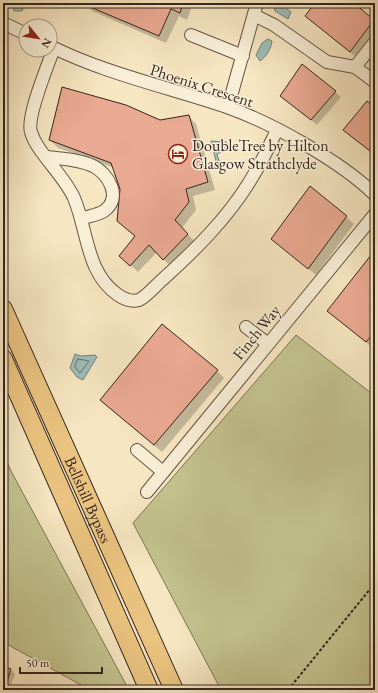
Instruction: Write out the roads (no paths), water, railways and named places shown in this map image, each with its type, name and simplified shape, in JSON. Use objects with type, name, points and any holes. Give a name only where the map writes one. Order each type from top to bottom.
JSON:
[{"type":"highway","name":"Bellshill Bypass","points":[[3,309],[174,690]]},
{"type":"highway","name":"Bellshill Bypass","points":[[3,359],[149,690]]},
{"type":"street","points":[[228,107],[257,3]]},
{"type":"street","points":[[254,15],[274,25],[327,62],[355,67],[375,82]]},
{"type":"street","points":[[3,23],[18,30]]},
{"type":"street","points":[[191,35],[242,56]]},
{"type":"street","points":[[355,67],[375,42]]},
{"type":"street","name":"Phoenix Crescent","points":[[58,49],[142,82],[228,107],[277,130],[331,160],[375,195]]},
{"type":"street","points":[[49,58],[37,95],[30,131],[66,182],[74,198],[92,261],[99,274],[118,295],[130,300],[139,300],[192,253],[227,213],[250,182],[277,130]]},
{"type":"street","points":[[47,157],[92,165],[104,173],[110,182],[113,193],[110,204],[104,210],[81,219]]},
{"type":"street","name":"Finch Way","points":[[147,492],[375,214]]},
{"type":"street","points":[[246,327],[268,344]]},
{"type":"street","points":[[137,450],[163,472]]},
{"type":"water","points":[[13,3],[25,3],[22,11],[14,11]]},
{"type":"water","points":[[280,3],[291,12],[288,19],[275,11],[274,5]]},
{"type":"water","points":[[268,39],[272,41],[271,47],[260,61],[256,55],[262,43]]},
{"type":"water","points":[[211,141],[226,142],[231,147],[217,154],[221,168],[218,169]]},
{"type":"water","points":[[75,354],[81,356],[95,355],[97,357],[83,380],[77,377],[70,368]]},
{"type":"place","name":"DoubleTree by Hilton Glasgow Strathclyde","points":[[178,154]]}]
